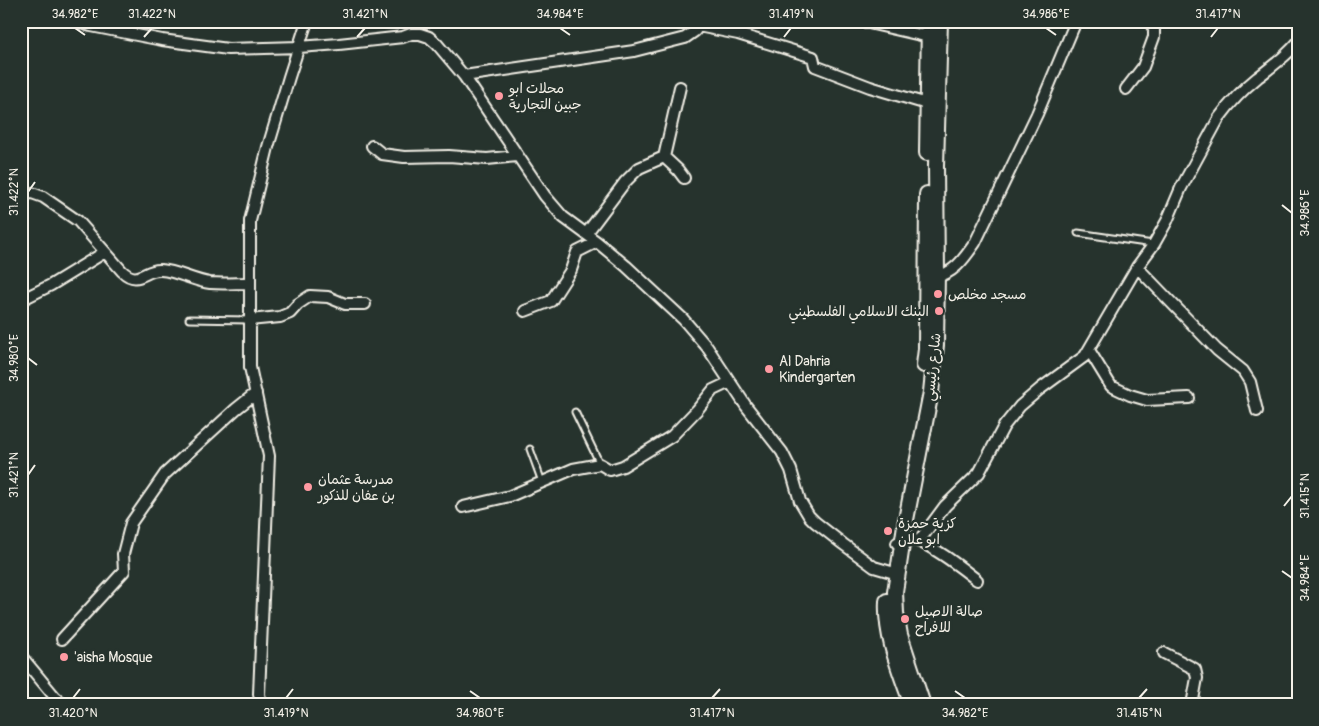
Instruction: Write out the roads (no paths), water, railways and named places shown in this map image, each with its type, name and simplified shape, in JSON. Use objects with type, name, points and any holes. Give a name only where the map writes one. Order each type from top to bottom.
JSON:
[{"type":"main road","name":"شارع رئيسي","points":[[930,21],[934,37],[936,166],[932,278]]},
{"type":"main road","name":"شارع رئيسي","points":[[912,705],[889,635],[886,613],[887,591],[894,572],[931,392],[936,345],[927,104],[934,37],[940,21]]},
{"type":"main road","name":"شارع رئيسي","points":[[894,572],[896,613],[900,635],[923,705]]},
{"type":"street","points":[[76,21],[91,26],[162,40],[228,49],[339,44],[403,37],[411,34],[429,37],[464,76],[545,196],[564,217],[626,266],[683,319],[707,346],[746,406],[782,452],[794,479],[800,501],[809,516],[820,527],[874,567],[894,572]]},
{"type":"street","points":[[262,705],[259,694],[269,456],[250,367],[250,221],[268,147],[307,21]]},
{"type":"street","points":[[860,21],[934,37]]},
{"type":"street","points":[[932,278],[951,272],[975,243],[1036,114],[1076,21]]},
{"type":"street","points":[[1126,89],[1143,67],[1154,37],[1154,29],[1149,21]]},
{"type":"street","points":[[464,76],[634,51],[685,38],[695,31],[700,24],[813,57],[815,66],[870,87],[927,104]]},
{"type":"street","points":[[918,541],[945,506],[979,473],[1004,426],[1020,406],[1085,356],[1138,267],[1154,244],[1167,221],[1181,188],[1226,108],[1284,57],[1298,42]]},
{"type":"street","points":[[664,157],[680,86]]},
{"type":"street","points":[[372,146],[382,154],[404,157],[449,156],[487,159],[517,156]]},
{"type":"street","points":[[586,234],[625,182],[639,168],[664,157]]},
{"type":"street","points":[[664,157],[684,178]]},
{"type":"street","points":[[21,194],[32,193],[47,199],[78,221],[127,275],[141,277],[161,270],[210,283],[249,283]]},
{"type":"street","points":[[525,311],[552,301],[571,270],[577,252],[596,242]]},
{"type":"street","points":[[21,300],[51,285],[105,252]]},
{"type":"street","points":[[1138,267],[1218,350],[1243,371],[1250,382],[1257,411]]},
{"type":"street","points":[[249,320],[280,317],[290,313],[298,304],[310,296],[328,297],[345,304],[365,304]]},
{"type":"street","points":[[1089,350],[1111,386],[1130,395],[1147,400],[1190,398]]},
{"type":"street","points":[[463,507],[510,496],[573,469],[600,464],[610,470],[623,466],[672,436],[713,390],[730,382]]},
{"type":"street","points":[[62,639],[124,571],[123,554],[131,523],[165,474],[256,393]]},
{"type":"street","points":[[899,542],[918,541],[948,558],[977,580]]},
{"type":"street","points":[[1164,653],[1195,669],[1196,678],[1192,705]]},
{"type":"street","points":[[21,656],[64,705]]},
{"type":"lane","points":[[1078,233],[1154,244]]},
{"type":"lane","points":[[189,319],[249,320]]},
{"type":"lane","points":[[575,412],[600,464]]},
{"type":"lane","points":[[530,449],[542,483]]},
{"type":"place","name":"محلات ابو جبين التجارية","points":[[499,96]]},
{"type":"place","name":"مسجد مخلص","points":[[938,294]]},
{"type":"place","name":"البنك الاسلامي الفلسطيني","points":[[939,311]]},
{"type":"place","name":"Al Dahria Kindergarten","points":[[769,369]]},
{"type":"place","name":"مدرسة عثمان بن عفان للذكور","points":[[308,487]]},
{"type":"place","name":"كزية حمزة ابو علان","points":[[888,531]]},
{"type":"place","name":"صالة الاصيل للافراح","points":[[905,619]]},
{"type":"place","name":"'aisha Mosque","points":[[64,657]]}]
